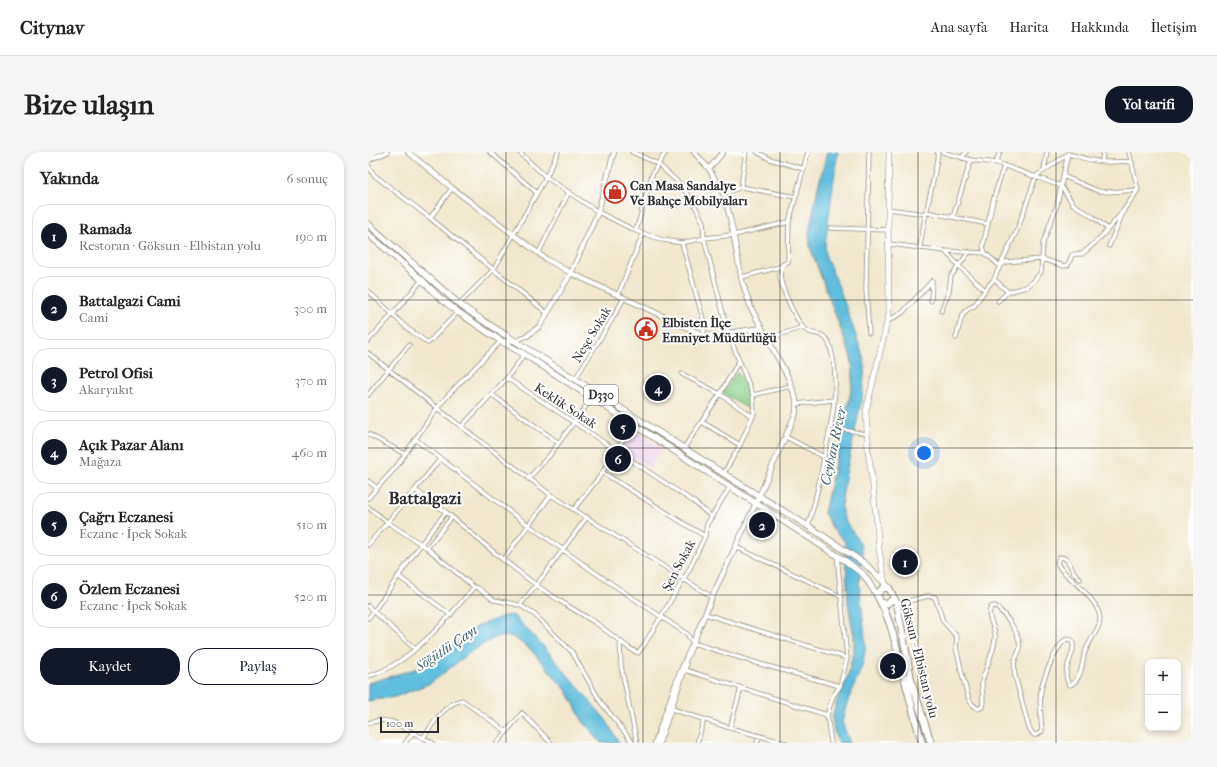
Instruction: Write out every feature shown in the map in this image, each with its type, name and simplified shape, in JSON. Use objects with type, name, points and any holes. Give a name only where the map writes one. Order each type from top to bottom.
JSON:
[{"type":"highway","points":[[877,595],[887,586]]},
{"type":"highway","name":"Göksun - Elbistan yolu","points":[[887,586],[896,601],[912,684],[931,743]]},
{"type":"highway","name":"Göksun - Elbistan yolu","points":[[877,595],[891,625],[922,743]]},
{"type":"highway","points":[[882,603],[887,604],[896,601]]},
{"type":"main road","points":[[887,586],[879,549],[866,411],[889,314],[889,152]]},
{"type":"main road","name":"D330","points":[[368,224],[459,304],[482,320],[808,526]]},
{"type":"main road","name":"D330","points":[[368,234],[422,280],[440,298],[458,312],[501,341],[524,354],[837,555]]},
{"type":"main road","name":"Göksun - Elbistan yolu","points":[[808,526],[864,563],[887,586]]},
{"type":"main road","name":"Göksun - Elbistan yolu","points":[[837,555],[863,574],[877,595]]},
{"type":"street","points":[[368,160],[387,152]]},
{"type":"street","points":[[408,152],[452,188],[539,252],[546,259],[573,274],[703,335],[719,336],[728,333],[762,328]]},
{"type":"street","points":[[490,152],[537,193]]},
{"type":"street","points":[[519,152],[546,177],[598,212],[636,231],[663,240],[682,243],[704,238],[734,235],[789,222]]},
{"type":"street","points":[[459,304],[494,269],[546,177],[558,152]]},
{"type":"street","points":[[368,498],[396,467],[437,408],[501,341],[516,341],[527,336],[540,326],[573,274],[598,212],[614,152]]},
{"type":"street","points":[[632,152],[658,164],[681,185],[694,204],[703,222],[704,238],[728,333],[753,395],[753,417],[740,445],[724,473]]},
{"type":"street","points":[[636,231],[652,175],[666,152]]},
{"type":"street","points":[[655,743],[679,675],[712,597],[796,413],[796,399],[788,377],[751,308],[742,277],[730,216],[723,194],[709,169],[694,152]]},
{"type":"street","points":[[709,169],[723,152]]},
{"type":"street","points":[[741,187],[746,152]]},
{"type":"street","points":[[757,152],[770,158],[804,169]]},
{"type":"street","points":[[742,277],[783,266],[788,262],[789,222],[808,152]]},
{"type":"street","points":[[869,152],[866,289],[869,333]]},
{"type":"street","points":[[920,247],[925,213],[936,168],[938,152]]},
{"type":"street","points":[[942,152],[971,160],[996,162],[1062,186],[1073,204],[1108,229]]},
{"type":"street","points":[[962,158],[966,152]]},
{"type":"street","points":[[996,162],[1000,152]]},
{"type":"street","points":[[1044,170],[1047,152]]},
{"type":"street","points":[[1102,161],[1103,152]]},
{"type":"street","points":[[1000,266],[1006,262],[1042,259],[1064,266],[1068,265],[1072,255],[1082,254],[1108,229],[1138,190],[1130,152]]},
{"type":"street","points":[[998,301],[1008,292],[1026,287],[1033,282],[1041,272],[1043,243],[1057,205],[1068,153]]},
{"type":"street","points":[[956,338],[962,316],[968,308],[974,306],[994,279],[1018,228],[1036,176],[1068,153],[1102,161],[1121,160],[1132,162]]},
{"type":"street","points":[[953,217],[971,160]]},
{"type":"street","points":[[368,165],[374,175],[494,269],[547,313]]},
{"type":"street","points":[[984,253],[983,246],[993,201],[1004,165]]},
{"type":"street","points":[[1063,176],[1098,191],[1107,192],[1138,190]]},
{"type":"street","points":[[723,194],[741,187],[796,198]]},
{"type":"street","points":[[430,218],[452,188]]},
{"type":"street","points":[[539,252],[569,192]]},
{"type":"street","points":[[888,208],[953,217],[988,224]]},
{"type":"street","points":[[1108,246],[1124,213],[1124,209]]},
{"type":"street","points":[[830,228],[888,230]]},
{"type":"street","points":[[618,295],[643,234]]},
{"type":"street","points":[[682,243],[704,326],[703,335]]},
{"type":"street","points":[[888,244],[945,251],[984,253],[1000,266]]},
{"type":"street","points":[[945,251],[985,290]]},
{"type":"street","points":[[941,311],[949,291],[951,276],[969,252]]},
{"type":"street","points":[[783,266],[780,274],[781,283],[787,299],[800,324],[811,333],[823,335],[828,341],[836,372],[830,427],[815,503],[808,526]]},
{"type":"street","points":[[994,279],[1008,292]]},
{"type":"street","points":[[368,341],[422,280]]},
{"type":"street","points":[[888,321],[902,313],[932,281],[931,301]]},
{"type":"street","points":[[368,291],[408,329],[428,343],[458,312]]},
{"type":"street","name":"Neşe Sokak","points":[[575,379],[624,298]]},
{"type":"street","points":[[768,339],[803,327]]},
{"type":"street","points":[[368,395],[409,345]]},
{"type":"street","points":[[368,352],[528,479],[712,597]]},
{"type":"street","points":[[462,426],[507,378],[524,354]]},
{"type":"street","points":[[684,448],[720,394],[739,361]]},
{"type":"street","points":[[682,374],[720,394],[753,417]]},
{"type":"street","name":"Keklik Sokak","points":[[507,378],[694,502],[712,518]]},
{"type":"street","points":[[753,395],[791,386]]},
{"type":"street","points":[[491,394],[559,443]]},
{"type":"street","points":[[528,479],[550,456],[592,398]]},
{"type":"street","points":[[796,404],[834,400]]},
{"type":"street","points":[[702,422],[740,445]]},
{"type":"street","points":[[574,509],[603,473],[633,424]]},
{"type":"street","points":[[830,427],[868,434]]},
{"type":"street","points":[[368,434],[405,454]]},
{"type":"street","points":[[786,436],[824,457]]},
{"type":"street","points":[[415,440],[563,550],[687,634],[693,643],[760,664],[840,686]]},
{"type":"street","points":[[368,545],[440,459]]},
{"type":"street","points":[[603,473],[643,496],[705,536]]},
{"type":"street","points":[[368,481],[377,488]]},
{"type":"street","name":"Şen Sokak","points":[[620,641],[638,653],[684,580],[705,536],[708,524],[730,487]]},
{"type":"street","points":[[415,490],[446,512],[503,560],[536,585],[596,623],[620,641],[621,666],[637,743]]},
{"type":"street","points":[[503,560],[551,495]]},
{"type":"street","points":[[368,507],[387,522],[427,548],[474,587],[478,588],[494,600],[520,605],[534,615],[572,652],[600,700],[633,743]]},
{"type":"street","points":[[368,618],[446,512]]},
{"type":"street","points":[[427,548],[452,517]]},
{"type":"street","points":[[520,605],[587,517]]},
{"type":"street","points":[[736,547],[840,596]]},
{"type":"street","points":[[831,743],[827,715],[834,696],[840,686],[847,658],[837,555]]},
{"type":"street","points":[[896,601],[928,596],[935,597],[943,621],[957,637],[956,647],[969,700],[978,708],[982,707],[984,702],[982,682],[988,660],[995,644],[995,634],[990,616],[990,610],[991,607],[995,606],[1002,612],[1011,624],[1019,640],[1019,651],[1014,667],[1015,676],[1029,728],[1034,735],[1037,735],[1042,731],[1042,685],[1058,649],[1064,640],[1069,639],[1074,643],[1066,678],[1070,684],[1074,683],[1081,670],[1085,651],[1100,621],[1097,607],[1090,597],[1057,564],[1060,557],[1067,560],[1080,579]]},
{"type":"street","points":[[398,576],[451,615]]},
{"type":"street","points":[[368,676],[374,675],[411,654],[451,615],[474,587]]},
{"type":"street","points":[[368,606],[415,649]]},
{"type":"street","points":[[705,614],[847,658]]},
{"type":"street","points":[[659,743],[672,709],[693,643]]},
{"type":"street","points":[[684,670],[827,715]]},
{"type":"street","points":[[730,728],[741,688]]},
{"type":"street","points":[[423,738],[434,722],[447,708],[462,700],[507,732]]},
{"type":"street","points":[[672,709],[730,728],[786,743]]},
{"type":"street","points":[[497,743],[522,713],[549,743]]},
{"type":"street","points":[[697,743],[704,719]]},
{"type":"street","points":[[368,723],[381,720],[393,722],[433,743]]},
{"type":"street","points":[[405,743],[413,733]]},
{"type":"street","points":[[757,743],[758,736]]},
{"type":"shaded area","points":[[633,430],[662,448],[650,468],[621,450]]},
{"type":"green space","points":[[737,372],[742,380],[749,401],[748,409],[723,393]]},
{"type":"water","points":[[827,152],[838,152],[825,245],[826,257],[840,290],[863,356],[865,366],[862,398],[845,478],[841,507],[844,519],[860,543],[863,554],[859,583],[866,647],[862,666],[846,706],[842,722],[850,743],[839,743],[835,736],[832,718],[836,703],[848,675],[854,649],[854,637],[848,604],[845,542],[834,531],[824,513],[851,391],[853,373],[851,357],[810,247],[809,232]]},
{"type":"water","points":[[513,615],[544,647],[606,720],[619,743],[601,743],[582,720],[567,691],[530,649],[513,637],[498,636],[473,650],[431,683],[395,697],[368,701],[368,683],[425,666],[478,626],[504,616]]},
{"type":"place","name":"Can Masa Sandalye Ve Bahçe Mobilyaları","points":[[615,192]]},
{"type":"place","name":"Elbisten İlçe Emniyet Müdürlüğü","points":[[646,329]]},
{"type":"place","name":"Açık Pazar Alanı","points":[[658,388]]},
{"type":"place","name":"Çağrı Eczanesi","points":[[623,427]]},
{"type":"place","name":"Özlem Eczanesi","points":[[618,459]]},
{"type":"place","name":"Battalgazi Cami","points":[[762,525]]},
{"type":"place","name":"Ramada","points":[[905,562]]},
{"type":"place","name":"Petrol Ofisi","points":[[893,666]]},
{"type":"district","name":"Battalgazi","points":[[425,498]]},
{"type":"water label","name":"Ceyhan River","points":[[833,446]]},
{"type":"water label","name":"Söğütlü Çayı","points":[[446,648]]}]
